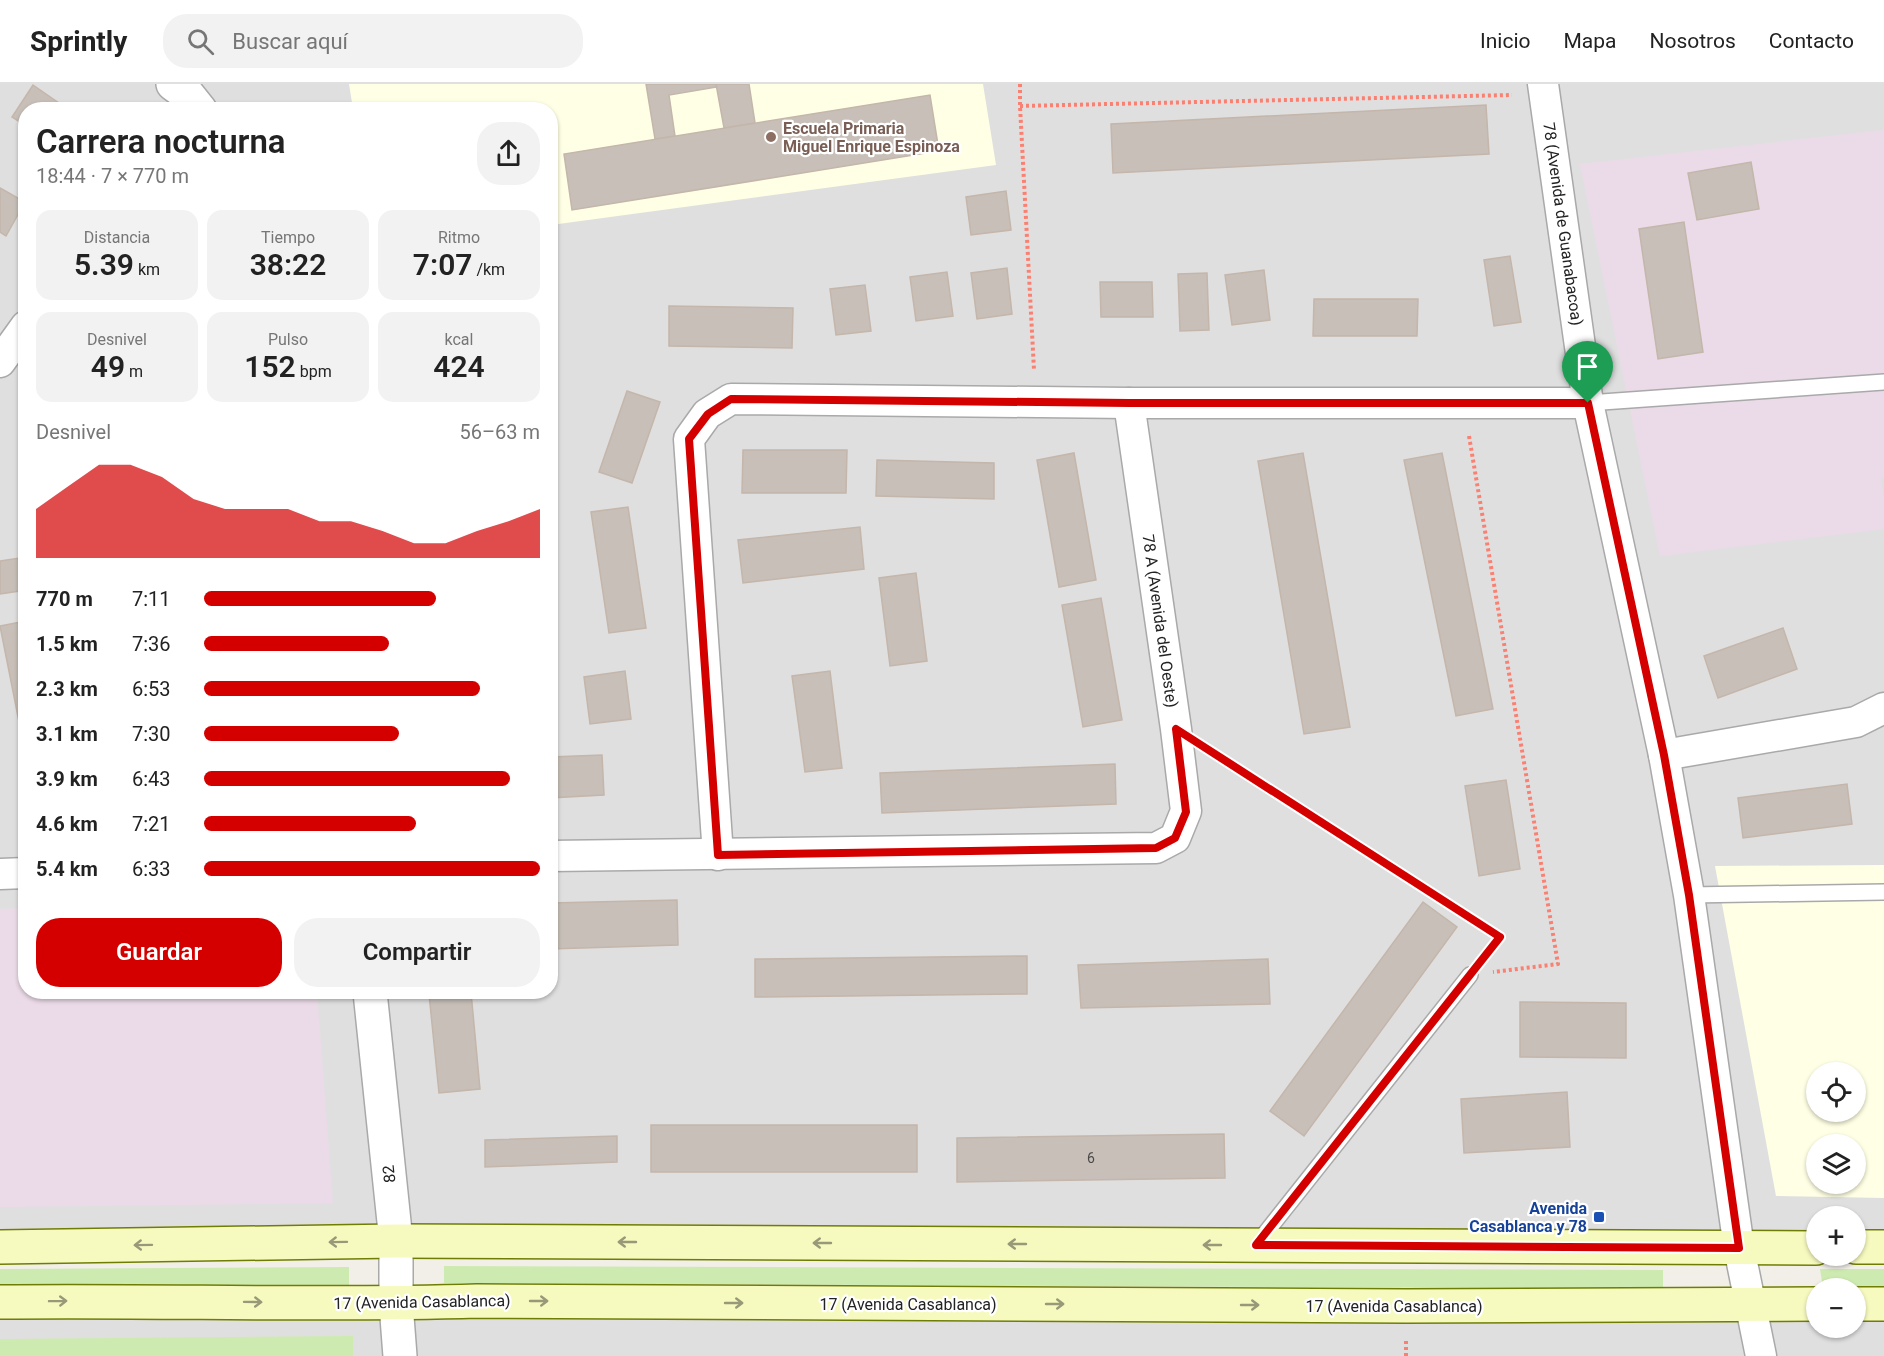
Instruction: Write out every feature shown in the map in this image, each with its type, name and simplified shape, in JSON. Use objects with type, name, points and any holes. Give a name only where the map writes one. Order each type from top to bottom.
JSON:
[{"type":"main road","points":[[0,1247],[396,1241],[1806,1248]]},
{"type":"main road","points":[[1866,1247],[1884,1247]]},
{"type":"main road","name":"17 (Avenida Casablanca)","points":[[0,1302],[101,1300],[396,1304],[477,1301],[1394,1306],[1806,1304]]},
{"type":"main road","points":[[1866,1304],[1884,1304]]},
{"type":"street","name":"78 (Avenida de Guanabacoa)","points":[[1544,89],[1588,403],[1664,755],[1689,895],[1739,1248],[1761,1356]]},
{"type":"street","points":[[0,362],[18,337]]},
{"type":"street","points":[[558,856],[718,855],[689,439],[708,414],[731,399],[1129,403],[1588,403]]},
{"type":"street","name":"78 A (Avenida del Oeste)","points":[[718,855],[1156,848],[1175,838],[1186,812],[1129,403]]},
{"type":"street","points":[[1664,755],[1856,722],[1884,708]]},
{"type":"street","points":[[0,874],[18,873]]},
{"type":"street","name":"82","points":[[371,999],[396,1241],[396,1304],[400,1356]]},
{"type":"lane","points":[[1588,403],[1884,382]]},
{"type":"lane","points":[[1689,895],[1884,892]]},
{"type":"lane","points":[[1256,1245],[1470,975]]},
{"type":"path","points":[[1020,84],[1035,401]]},
{"type":"path","points":[[1020,106],[1544,89]]},
{"type":"path","points":[[1463,403],[1558,964],[1470,975]]},
{"type":"path","points":[[1176,729],[1500,937],[1470,975]]},
{"type":"shaded area","points":[[0,84],[1884,84],[1884,1247],[1866,1247],[1866,1206],[1806,1206],[1806,1248],[0,1247]]},
{"type":"shaded area","name":"Escuela Primaria Miguel Enrique Espinoza","points":[[349,84],[983,84],[996,165],[558,224],[558,102],[352,102]]},
{"type":"shaded area","points":[[1884,130],[1884,477],[1881,478],[1884,529],[1660,556],[1580,164]]},
{"type":"shaded area","points":[[1884,865],[1884,1198],[1776,1196],[1715,866]]},
{"type":"shaded area","points":[[18,908],[18,999],[318,999],[333,1203],[0,1207],[0,909]]},
{"type":"shaded area","points":[[0,1302],[1806,1304],[1806,1338],[1866,1338],[1866,1304],[1884,1304],[1884,1356],[0,1356]]},
{"type":"green space","points":[[444,1266],[1663,1270],[1663,1289],[444,1283]]},
{"type":"green space","points":[[349,1267],[349,1285],[0,1289],[0,1269]]},
{"type":"green space","points":[[1820,1269],[1884,1269],[1884,1288],[1866,1288],[1866,1278],[1821,1278]]},
{"type":"green space","points":[[353,1336],[353,1356],[0,1356],[0,1339]]},
{"type":"building","points":[[646,84],[716,84],[717,87],[669,95],[675,136],[655,139]]},
{"type":"building","points":[[716,84],[749,84],[755,123],[724,128]]},
{"type":"building","points":[[33,85],[57,102],[22,102]]},
{"type":"building","points":[[930,95],[939,151],[572,210],[564,154]]},
{"type":"building","points":[[1486,105],[1489,154],[1113,173],[1111,124]]},
{"type":"building","points":[[18,108],[18,121],[12,117]]},
{"type":"building","points":[[1751,162],[1759,209],[1697,220],[1688,173]]},
{"type":"building","points":[[0,188],[18,198],[18,215],[6,236],[0,232]]},
{"type":"building","points":[[1006,191],[1011,230],[971,235],[966,197]]},
{"type":"building","points":[[1684,222],[1703,352],[1658,359],[1639,229]]},
{"type":"building","points":[[1510,256],[1521,322],[1494,326],[1484,260]]},
{"type":"building","points":[[1007,268],[1012,314],[977,319],[971,273]]},
{"type":"building","points":[[1264,270],[1270,320],[1232,325],[1225,275]]},
{"type":"building","points":[[947,272],[953,316],[916,321],[910,277]]},
{"type":"building","points":[[1207,273],[1209,330],[1180,331],[1178,274]]},
{"type":"building","points":[[1100,282],[1152,282],[1153,317],[1101,317]]},
{"type":"building","points":[[865,285],[871,331],[836,335],[830,289]]},
{"type":"building","points":[[1314,299],[1418,299],[1417,336],[1313,336]]},
{"type":"building","points":[[669,306],[793,308],[792,348],[669,346]]},
{"type":"building","points":[[627,391],[660,402],[632,483],[599,472]]},
{"type":"building","points":[[743,450],[847,450],[846,493],[742,493]]},
{"type":"building","points":[[1074,453],[1096,580],[1059,587],[1037,460]]},
{"type":"building","points":[[1303,453],[1350,727],[1304,734],[1258,461]]},
{"type":"building","points":[[1442,453],[1493,709],[1456,716],[1404,460]]},
{"type":"building","points":[[877,460],[994,463],[994,499],[876,496]]},
{"type":"building","points":[[628,507],[646,628],[609,633],[591,512]]},
{"type":"building","points":[[860,527],[864,569],[743,583],[738,540]]},
{"type":"building","points":[[18,558],[18,591],[0,594],[0,561]]},
{"type":"building","points":[[916,573],[927,661],[890,666],[879,578]]},
{"type":"building","points":[[1101,598],[1122,720],[1083,727],[1062,605]]},
{"type":"building","points":[[18,623],[18,717],[0,626]]},
{"type":"building","points":[[1783,628],[1797,669],[1718,698],[1704,656]]},
{"type":"building","points":[[625,671],[631,719],[590,724],[584,677]]},
{"type":"building","points":[[830,671],[842,768],[805,772],[792,676]]},
{"type":"building","points":[[602,755],[604,795],[558,798],[558,757]]},
{"type":"building","points":[[1115,764],[1116,804],[882,813],[880,773]]},
{"type":"building","points":[[1506,780],[1520,869],[1479,876],[1465,786]]},
{"type":"building","points":[[1847,784],[1852,824],[1743,838],[1738,798]]},
{"type":"building","points":[[677,900],[678,945],[558,949],[558,903]]},
{"type":"building","points":[[1423,902],[1457,927],[1304,1136],[1270,1111]]},
{"type":"building","points":[[1027,956],[1027,994],[755,997],[755,959]]},
{"type":"building","points":[[1268,959],[1270,1004],[1081,1008],[1078,965]]},
{"type":"building","points":[[430,999],[472,999],[480,1089],[439,1093]]},
{"type":"building","points":[[1520,1002],[1626,1003],[1626,1058],[1520,1057]]},
{"type":"building","points":[[1567,1092],[1570,1147],[1464,1153],[1461,1099]]},
{"type":"building","points":[[651,1125],[917,1125],[917,1172],[651,1172]]},
{"type":"building","points":[[1224,1134],[1225,1178],[957,1182],[957,1138]]},
{"type":"building","points":[[617,1136],[617,1162],[485,1167],[485,1140]]},
{"type":"place","name":"Escuela Primaria Miguel Enrique Espinoza","points":[[771,137]]},
{"type":"place","name":"Avenida Casablanca y 78","points":[[1599,1217]]},
{"type":"route","points":[[731,399],[1129,403],[1588,403],[1664,755],[1689,895],[1739,1248],[1256,1245],[1500,937],[1176,729],[1186,812],[1175,838],[1156,848],[718,855],[689,439],[708,414],[731,399]]}]
